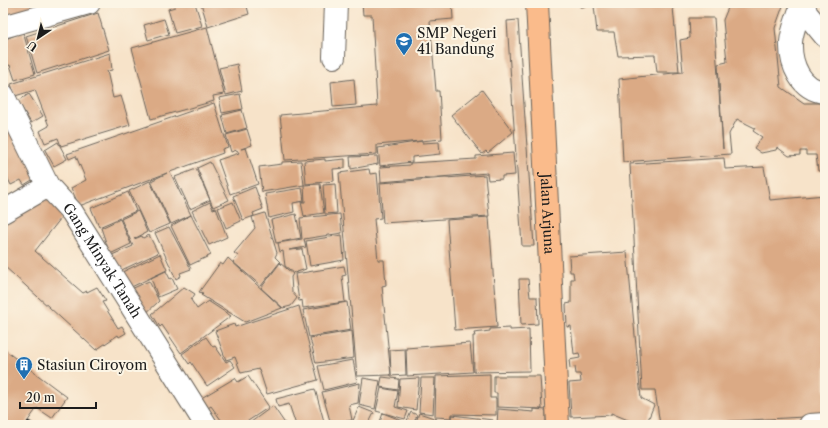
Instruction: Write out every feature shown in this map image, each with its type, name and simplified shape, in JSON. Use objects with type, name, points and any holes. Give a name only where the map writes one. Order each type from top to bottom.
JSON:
[{"type":"main road","name":"Jalan Arjuna","points":[[537,3],[558,425]]},
{"type":"street","points":[[3,27],[89,3]]},
{"type":"street","points":[[334,57],[336,3]]},
{"type":"street","points":[[803,3],[806,12],[821,33],[825,36]]},
{"type":"street","points":[[803,3],[791,42],[795,67],[802,82],[816,91],[825,92]]},
{"type":"street","name":"Gang Minyak Tanah","points":[[3,95],[48,186],[72,212],[206,425]]},
{"type":"street","points":[[3,212],[48,186]]},
{"type":"building","points":[[3,3],[43,3],[44,7],[3,20]]},
{"type":"building","points":[[174,3],[195,3],[202,26],[175,33],[168,9],[175,7]]},
{"type":"building","points":[[201,3],[246,3],[249,14],[208,27]]},
{"type":"building","name":"SMP Negeri 41 Bandung","points":[[362,3],[452,3],[453,19],[430,21],[436,91],[439,91],[442,139],[377,145],[377,154],[285,160],[280,115],[377,106],[372,15],[363,15]]},
{"type":"building","points":[[580,3],[677,3],[678,6],[673,7],[679,72],[657,72],[655,55],[618,56],[614,32],[597,32],[594,6],[580,7]]},
{"type":"building","points":[[730,3],[784,3],[775,28],[781,87],[804,103],[825,103],[825,171],[818,171],[816,155],[806,155],[806,151],[800,151],[800,155],[789,156],[777,147],[776,150],[761,153],[754,148],[762,137],[753,131],[755,128],[737,119],[729,134],[731,154],[623,162],[619,79],[683,72],[680,40],[690,38],[689,18],[714,18],[723,149],[718,64],[727,62],[723,20]]},
{"type":"building","points":[[98,13],[109,50],[37,73],[26,36]]},
{"type":"building","points":[[164,19],[169,34],[148,40],[144,25]]},
{"type":"building","points":[[518,20],[534,246],[522,246],[507,21]]},
{"type":"building","points":[[207,27],[224,94],[213,96],[214,101],[151,119],[132,48]]},
{"type":"building","points":[[23,32],[35,74],[15,80],[10,65],[4,67],[3,65],[3,40]]},
{"type":"building","points":[[110,53],[112,70],[107,71],[113,98],[121,96],[130,125],[61,146],[58,138],[45,143],[40,131],[49,126],[35,90],[15,96],[11,84]]},
{"type":"building","points":[[237,64],[242,91],[226,95],[219,68]]},
{"type":"building","points":[[354,79],[356,105],[333,107],[331,82]]},
{"type":"building","points":[[482,90],[513,132],[488,153],[486,151],[482,154],[451,115]]},
{"type":"building","points":[[29,94],[43,116],[31,123],[18,101]]},
{"type":"building","points":[[240,94],[243,109],[222,113],[219,98]]},
{"type":"building","points":[[214,103],[228,147],[222,149],[223,153],[170,172],[191,215],[171,224],[151,181],[167,173],[79,206],[71,188],[86,180],[76,156],[69,159],[67,154]]},
{"type":"building","points":[[242,110],[247,128],[227,134],[222,115]]},
{"type":"building","points":[[3,111],[37,177],[24,185],[21,180],[11,185],[3,169]]},
{"type":"building","points":[[247,129],[252,145],[241,149],[246,148],[258,184],[230,194],[218,160],[239,153],[237,150],[231,152],[226,135]]},
{"type":"building","points":[[422,141],[422,143],[439,142],[440,154],[412,157],[412,162],[380,166],[378,148]]},
{"type":"building","points":[[58,142],[67,159],[54,166],[45,150]]},
{"type":"building","points":[[513,153],[515,175],[502,176],[502,179],[488,180],[487,173],[381,182],[380,167],[410,165],[410,163],[476,159],[476,156]]},
{"type":"building","points":[[377,156],[378,164],[351,169],[350,157]]},
{"type":"building","points":[[724,158],[725,169],[764,167],[770,200],[825,195],[825,415],[823,415],[822,402],[822,416],[660,425],[655,390],[642,390],[630,164]]},
{"type":"building","points":[[325,159],[325,161],[345,159],[345,168],[333,169],[334,181],[306,184],[304,161]]},
{"type":"building","points":[[301,161],[304,185],[262,192],[259,167],[282,164],[282,162]]},
{"type":"building","points":[[210,162],[229,200],[213,207],[197,168]]},
{"type":"building","points":[[196,169],[210,200],[190,209],[175,177]]},
{"type":"building","points":[[369,169],[370,174],[377,173],[381,218],[374,219],[378,260],[384,260],[386,285],[382,286],[391,375],[357,376],[339,173]]},
{"type":"building","points":[[485,175],[489,216],[383,223],[380,183]]},
{"type":"building","points":[[150,181],[170,224],[149,233],[129,191]]},
{"type":"building","points":[[320,184],[324,213],[304,216],[301,202],[305,202],[304,185]]},
{"type":"building","points":[[335,184],[337,213],[325,214],[323,185]]},
{"type":"building","points":[[3,186],[9,199],[3,202]]},
{"type":"building","points":[[255,187],[263,209],[253,213],[254,216],[243,220],[233,196]]},
{"type":"building","points":[[302,188],[304,201],[293,203],[294,212],[269,218],[265,194]]},
{"type":"building","points":[[128,192],[136,211],[99,227],[91,208]]},
{"type":"building","points":[[39,200],[49,200],[60,213],[61,218],[35,251],[83,293],[97,287],[106,301],[102,302],[118,328],[122,326],[126,333],[119,337],[118,335],[96,350],[3,265],[3,222]]},
{"type":"building","points":[[210,202],[213,209],[216,208],[227,237],[209,245],[192,211]]},
{"type":"building","points":[[233,202],[241,221],[226,228],[218,208]]},
{"type":"building","points":[[138,211],[147,232],[134,239],[142,236],[143,238],[149,235],[158,253],[113,274],[105,258],[133,246],[121,219]]},
{"type":"building","points":[[265,213],[277,253],[275,257],[280,262],[261,286],[233,262],[238,256],[234,253],[255,228],[252,217]]},
{"type":"building","points":[[296,214],[301,238],[276,243],[271,220]]},
{"type":"building","points":[[340,214],[342,233],[304,239],[306,247],[289,250],[302,249],[306,269],[294,273],[285,266],[283,251],[280,252],[278,243],[302,239],[300,218]]},
{"type":"building","points":[[191,215],[211,255],[190,265],[171,226]]},
{"type":"building","points":[[489,217],[497,327],[455,330],[447,220]]},
{"type":"building","points":[[120,219],[131,244],[110,254],[101,228]]},
{"type":"building","points":[[169,227],[191,269],[180,273],[181,276],[176,279],[155,233]]},
{"type":"building","points":[[342,235],[344,260],[310,266],[306,241]]},
{"type":"building","points":[[627,252],[641,398],[654,405],[646,425],[640,425],[611,413],[611,415],[571,417],[569,383],[581,382],[580,374],[576,374],[575,367],[570,368],[569,360],[580,358],[579,353],[574,354],[571,326],[567,327],[566,304],[571,303],[571,279],[574,279],[573,272],[570,272],[569,256]]},
{"type":"building","points":[[160,254],[167,270],[125,290],[118,274]]},
{"type":"building","points":[[228,258],[282,308],[245,322],[201,295],[203,293],[199,292],[220,263],[223,265]]},
{"type":"building","points":[[280,263],[293,274],[291,277],[292,292],[297,298],[291,306],[283,308],[261,288]]},
{"type":"building","points":[[344,266],[346,275],[342,276],[345,302],[303,308],[302,300],[299,301],[295,274]]},
{"type":"building","points":[[166,271],[170,279],[172,278],[177,289],[158,297],[151,278]]},
{"type":"building","points":[[519,279],[528,279],[530,297],[537,297],[538,324],[521,325]]},
{"type":"building","points":[[149,281],[159,301],[141,318],[127,291]]},
{"type":"building","points":[[184,287],[195,294],[191,300],[197,309],[208,301],[231,316],[181,353],[162,325],[160,327],[152,314]]},
{"type":"building","points":[[347,302],[351,330],[309,337],[303,310]]},
{"type":"building","points":[[299,306],[318,380],[267,394],[259,369],[241,373],[235,357],[226,360],[215,331],[234,324],[235,327]]},
{"type":"building","points":[[510,328],[510,330],[529,329],[530,371],[474,372],[474,333],[490,331],[490,329]]},
{"type":"building","points":[[352,331],[354,358],[316,363],[310,338]]},
{"type":"building","points":[[206,337],[213,347],[215,346],[226,362],[230,360],[235,367],[207,386],[191,362],[189,364],[182,354]]},
{"type":"building","points":[[470,343],[473,372],[407,376],[406,348]]},
{"type":"building","name":"Stasiun Ciroyom","points":[[3,349],[67,397],[52,418],[37,408],[25,425],[3,425]]},
{"type":"building","points":[[405,349],[406,375],[391,376],[390,350]]},
{"type":"building","points":[[353,360],[357,382],[324,390],[318,366]]},
{"type":"building","points":[[490,374],[490,398],[496,398],[496,415],[452,414],[452,418],[435,417],[436,376]]},
{"type":"building","points":[[248,376],[269,407],[242,425],[224,424],[211,406],[205,410],[198,400],[235,378],[238,382]]},
{"type":"building","points":[[494,376],[540,376],[542,409],[497,407],[497,393],[494,393]]},
{"type":"building","points":[[382,377],[399,379],[398,390],[380,387]]},
{"type":"building","points":[[363,378],[380,381],[375,409],[359,405]]},
{"type":"building","points":[[419,378],[416,410],[398,407],[400,379]]},
{"type":"building","points":[[421,378],[435,378],[433,414],[419,412]]},
{"type":"building","points":[[360,383],[358,403],[349,405],[352,420],[333,424],[332,421],[330,421],[322,392]]},
{"type":"building","points":[[381,388],[398,391],[395,407],[408,411],[405,419],[376,411]]},
{"type":"building","points":[[315,389],[325,425],[296,425],[289,404],[278,407],[276,399]]},
{"type":"building","points":[[273,406],[286,425],[247,425]]},
{"type":"building","points":[[359,407],[374,413],[368,425],[351,425]]},
{"type":"building","points":[[498,409],[534,412],[534,409],[546,410],[546,425],[497,425]]},
{"type":"building","points":[[411,412],[417,415],[413,425],[405,425]]},
{"type":"building","points":[[383,413],[403,421],[401,425],[379,425]]},
{"type":"building","points":[[419,413],[437,419],[435,425],[415,425]]},
{"type":"building","points":[[452,415],[493,420],[493,425],[452,425]]},
{"type":"building","points":[[438,420],[450,425],[436,425]]},
{"type":"place","name":"SMP Negeri 41 Bandung","points":[[404,56]]},
{"type":"place","name":"Stasiun Ciroyom","points":[[24,380]]}]
